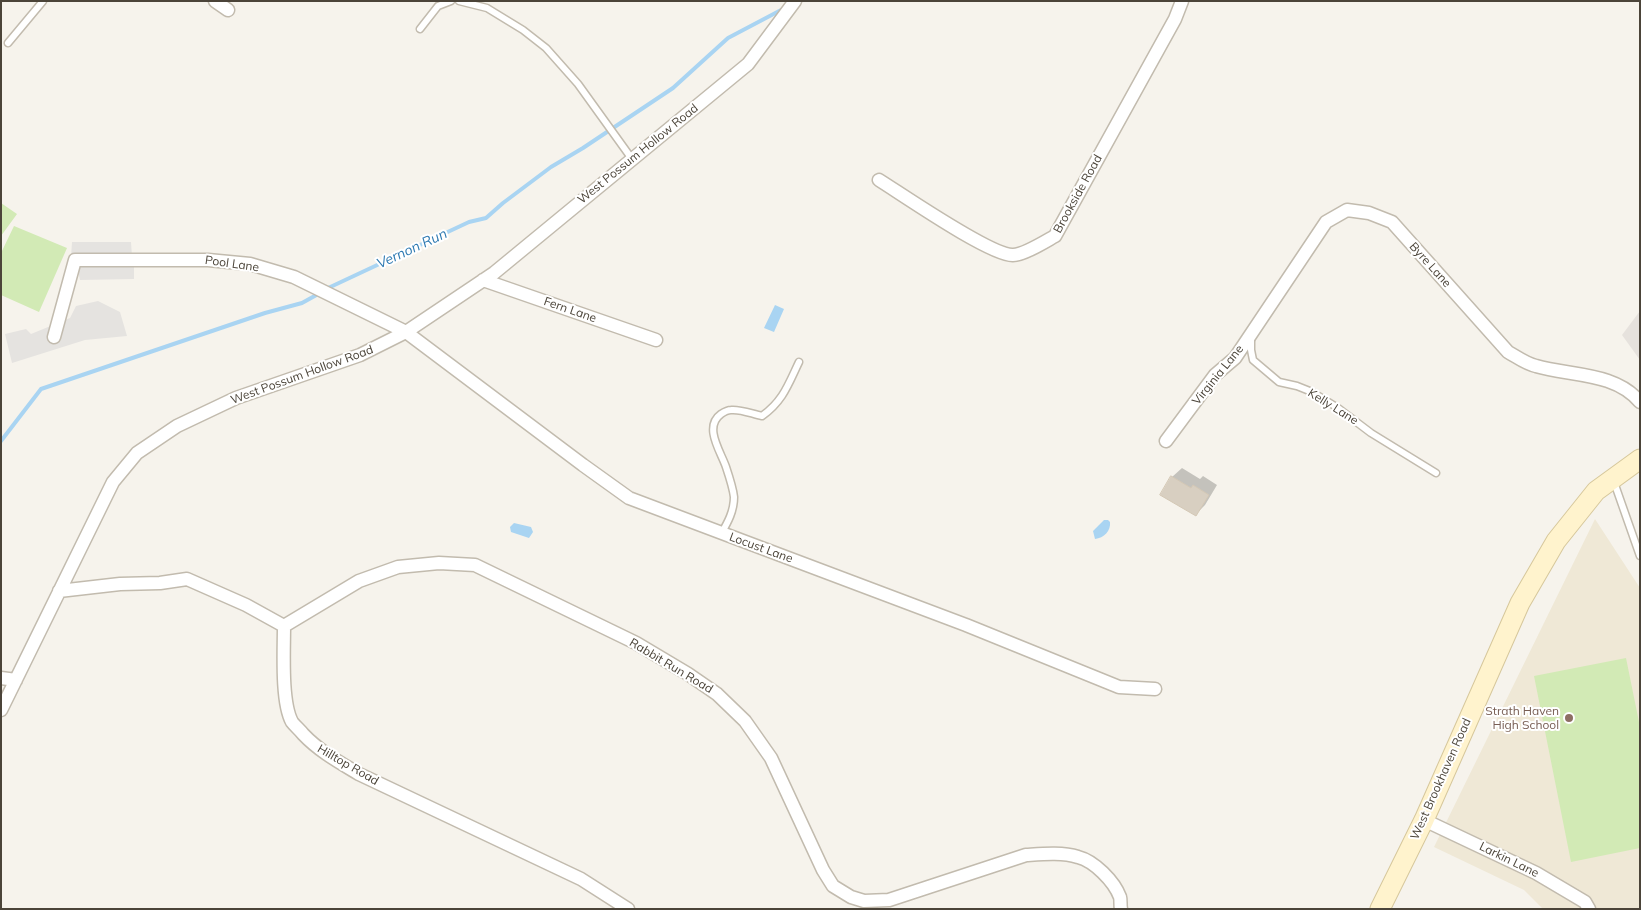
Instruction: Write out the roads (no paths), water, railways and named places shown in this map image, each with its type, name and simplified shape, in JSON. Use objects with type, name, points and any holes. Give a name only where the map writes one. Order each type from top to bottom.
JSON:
[{"type":"street","points":[[215,1],[228,10]]},
{"type":"street","name":"West Possum Hollow Road","points":[[1,710],[113,482],[137,453],[177,426],[236,398],[360,356],[406,332],[483,280],[748,64],[795,1]]},
{"type":"street","name":"Brookside Road","points":[[879,180],[987,247],[1004,253],[1014,255],[1035,247],[1055,236],[1175,19],[1182,1]]},
{"type":"street","name":"Byre Lane","points":[[1251,332],[1326,222],[1347,210],[1369,213],[1392,222],[1508,352],[1534,366],[1611,381],[1633,394],[1640,402]]},
{"type":"street","name":"Pool Lane","points":[[54,337],[75,260],[208,260],[250,264],[294,277],[406,332]]},
{"type":"street","name":"Fern Lane","points":[[483,280],[656,340]]},
{"type":"street","name":"Locust Lane","points":[[406,332],[630,498],[721,534],[966,625],[1119,687],[1155,689]]},
{"type":"street","name":"Virginia Lane","points":[[1166,441],[1214,375],[1235,358],[1251,332]]},
{"type":"street","name":"West Brookhaven Road","points":[[1380,909],[1424,820],[1520,603],[1556,541],[1596,491],[1640,459]]},
{"type":"street","name":"Rabbit Run Road","points":[[284,626],[359,582],[398,567],[439,563],[475,565],[636,643],[717,694],[745,721],[771,758],[823,870],[833,886],[851,897],[864,901],[889,900],[1026,855],[1047,854],[1078,856],[1096,866],[1120,896],[1121,909]]},
{"type":"street","points":[[59,591],[187,579],[246,605],[284,626]]},
{"type":"street","name":"Hilltop Road","points":[[284,626],[287,705],[292,723],[314,745],[359,774],[581,879],[628,909]]},
{"type":"street","points":[[1,678],[16,680]]},
{"type":"street","name":"Larkin Lane","points":[[1424,820],[1536,872],[1585,902],[1589,909]]},
{"type":"lane","points":[[8,43],[43,1]]},
{"type":"lane","points":[[420,29],[438,6],[451,1]]},
{"type":"lane","points":[[459,1],[488,8],[523,30],[546,48],[578,84],[632,159]]},
{"type":"lane","name":"Kelly Lane","points":[[1251,332],[1250,350],[1253,360],[1279,382],[1312,392],[1338,408],[1371,433],[1436,473]]},
{"type":"lane","points":[[721,534],[733,510],[734,496],[726,467],[715,440],[714,423],[717,417],[725,411],[733,410],[762,416],[772,409],[782,398],[799,362]]},
{"type":"lane","points":[[1612,479],[1640,556]]},
{"type":"water","points":[[775,305],[784,309],[774,332],[764,328]]},
{"type":"water","points":[[1104,520],[1110,522],[1108,531],[1106,534],[1095,539],[1093,531]]},
{"type":"water","points":[[514,523],[531,527],[533,532],[529,538],[511,532],[510,527]]},
{"type":"waterway","name":"Vernon Run","points":[[326,289],[469,222],[486,218],[551,167],[673,88],[728,38],[783,9]]},
{"type":"waterway","name":"Vernon Run","points":[[1,441],[41,389],[265,313],[302,303],[320,293]]},
{"type":"place","name":"Strath Haven High School","points":[[1569,718]]}]
